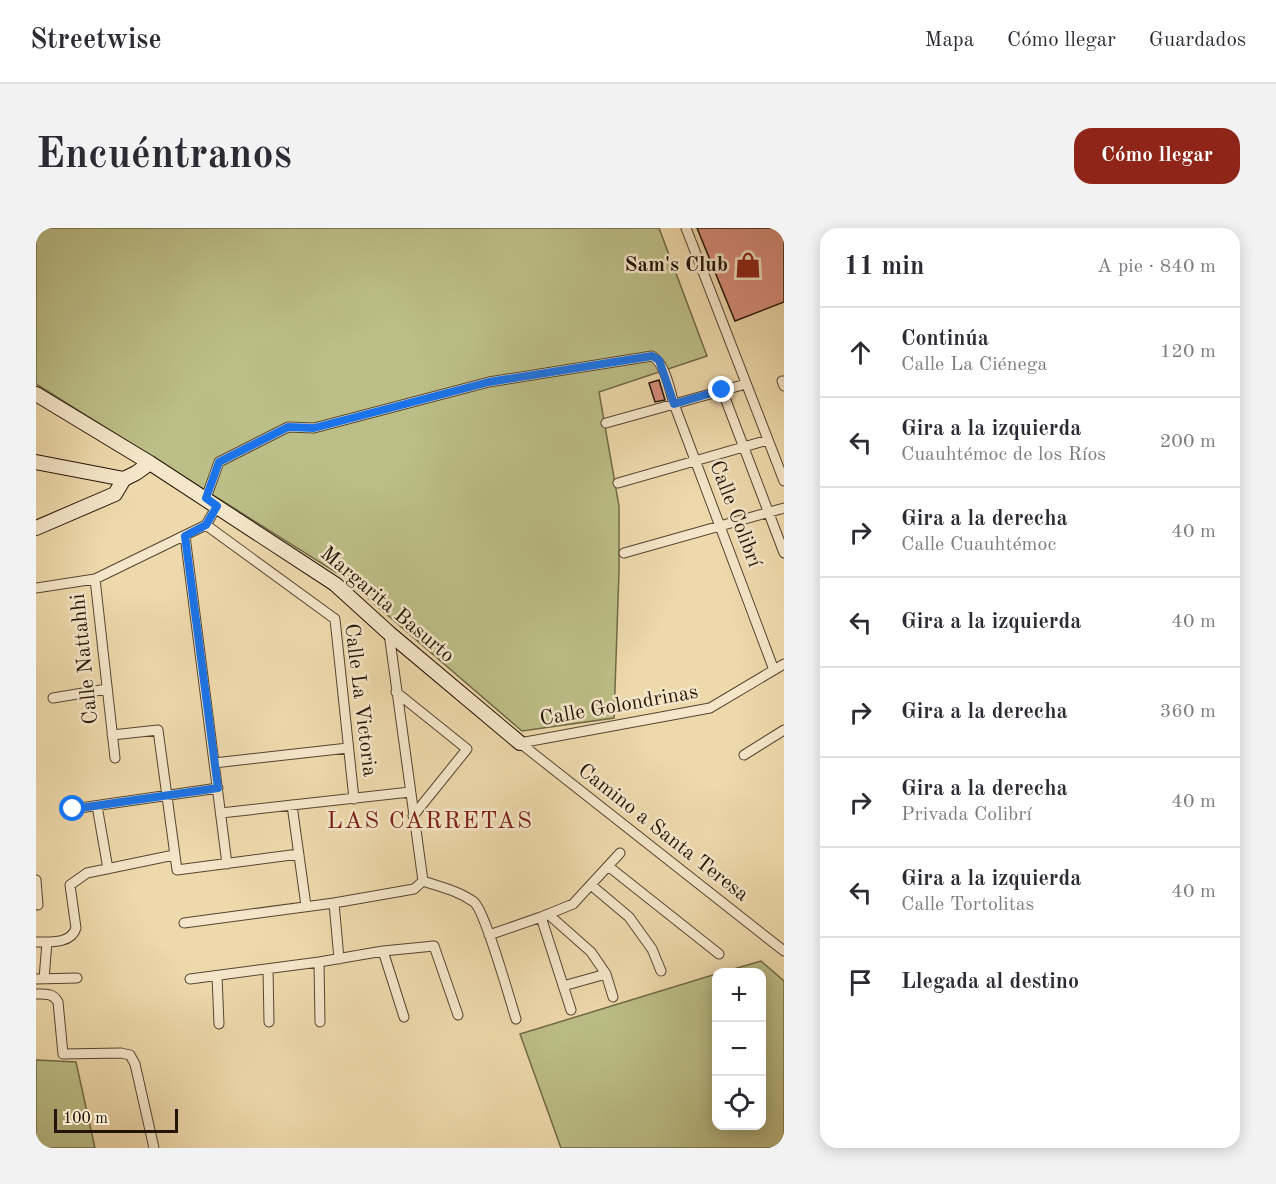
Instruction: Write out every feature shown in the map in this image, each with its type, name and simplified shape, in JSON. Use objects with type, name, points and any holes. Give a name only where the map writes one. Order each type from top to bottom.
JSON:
[{"type":"street","points":[[686,228],[784,481]]},
{"type":"street","name":"Calle Colibrí","points":[[211,502],[219,462],[288,427],[314,428],[489,382],[652,356],[659,360],[774,670]]},
{"type":"street","points":[[784,381],[782,381],[784,386]]},
{"type":"street","points":[[606,423],[746,384]]},
{"type":"street","points":[[722,390],[784,553]]},
{"type":"street","name":"Margarita Basurto","points":[[36,394],[150,463],[335,584],[389,633],[520,743]]},
{"type":"street","points":[[618,483],[768,440]]},
{"type":"street","points":[[36,462],[124,479]]},
{"type":"street","points":[[36,528],[115,494],[124,479],[150,463]]},
{"type":"street","points":[[36,588],[95,579],[185,536],[206,525],[211,502]]},
{"type":"street","points":[[624,553],[784,508]]},
{"type":"street","name":"Calle La Victoria","points":[[206,525],[335,619],[354,799]]},
{"type":"street","points":[[185,536],[227,864]]},
{"type":"street","name":"Calle Nattahhi","points":[[95,579],[115,758]]},
{"type":"street","points":[[389,633],[423,881]]},
{"type":"street","name":"Calle Golondrinas","points":[[520,743],[710,708],[784,664]]},
{"type":"street","points":[[53,698],[107,689]]},
{"type":"street","points":[[396,692],[467,749],[413,816]]},
{"type":"street","points":[[112,735],[158,730],[177,870],[299,854]]},
{"type":"street","points":[[744,755],[784,730]]},
{"type":"street","name":"Camino a Santa Teresa","points":[[520,743],[784,951]]},
{"type":"street","points":[[214,763],[348,748]]},
{"type":"street","points":[[73,809],[218,788]]},
{"type":"street","points":[[221,813],[410,792]]},
{"type":"street","points":[[292,805],[306,906]]},
{"type":"street","points":[[97,806],[108,869]]},
{"type":"street","points":[[489,935],[573,904],[620,853]]},
{"type":"street","points":[[36,942],[69,939],[74,934],[76,928],[70,885],[87,873],[174,855]]},
{"type":"street","points":[[608,866],[719,954]]},
{"type":"street","points":[[36,880],[39,905]]},
{"type":"street","points":[[184,923],[334,903],[414,889],[423,881]]},
{"type":"street","points":[[423,881],[455,891],[476,904],[489,935],[516,1019]]},
{"type":"street","points":[[591,885],[629,917],[652,949],[661,971]]},
{"type":"street","points":[[334,903],[339,959]]},
{"type":"street","points":[[544,916],[591,952],[606,974],[613,997]]},
{"type":"street","points":[[544,916],[571,1010]]},
{"type":"street","points":[[46,942],[40,979],[77,978]]},
{"type":"street","points":[[190,979],[382,951],[434,946],[458,1015]]},
{"type":"street","points":[[382,951],[404,1017]]},
{"type":"street","points":[[319,962],[320,1022]]},
{"type":"street","points":[[268,969],[269,1022]]},
{"type":"street","points":[[563,986],[606,974]]},
{"type":"street","points":[[217,976],[219,1024]]},
{"type":"street","points":[[36,994],[47,994],[55,997],[58,1002],[63,1054],[121,1053],[130,1055],[135,1064],[154,1148]]},
{"type":"green space","points":[[36,228],[659,228],[707,356],[599,392],[619,506],[614,718],[522,731],[342,576],[36,384]]},
{"type":"green space","points":[[761,961],[784,981],[784,1148],[561,1148],[520,1034],[712,975],[712,1130],[766,1130],[766,968],[737,968]]},
{"type":"green space","points":[[36,1060],[76,1062],[95,1148],[36,1148]]},
{"type":"building","name":"Sam's Club","points":[[697,228],[784,228],[784,302],[735,321]]},
{"type":"building","points":[[659,380],[665,400],[655,402],[649,383]]},
{"type":"place","name":"Sam's Club","points":[[748,265]]},
{"type":"district","name":"LAS CARRETAS","points":[[430,822]]},
{"type":"route","points":[[73,809],[218,788],[185,536],[206,525],[217,506],[206,498],[219,462],[288,427],[314,428],[489,382],[652,356],[659,360],[674,404],[722,390]]}]
